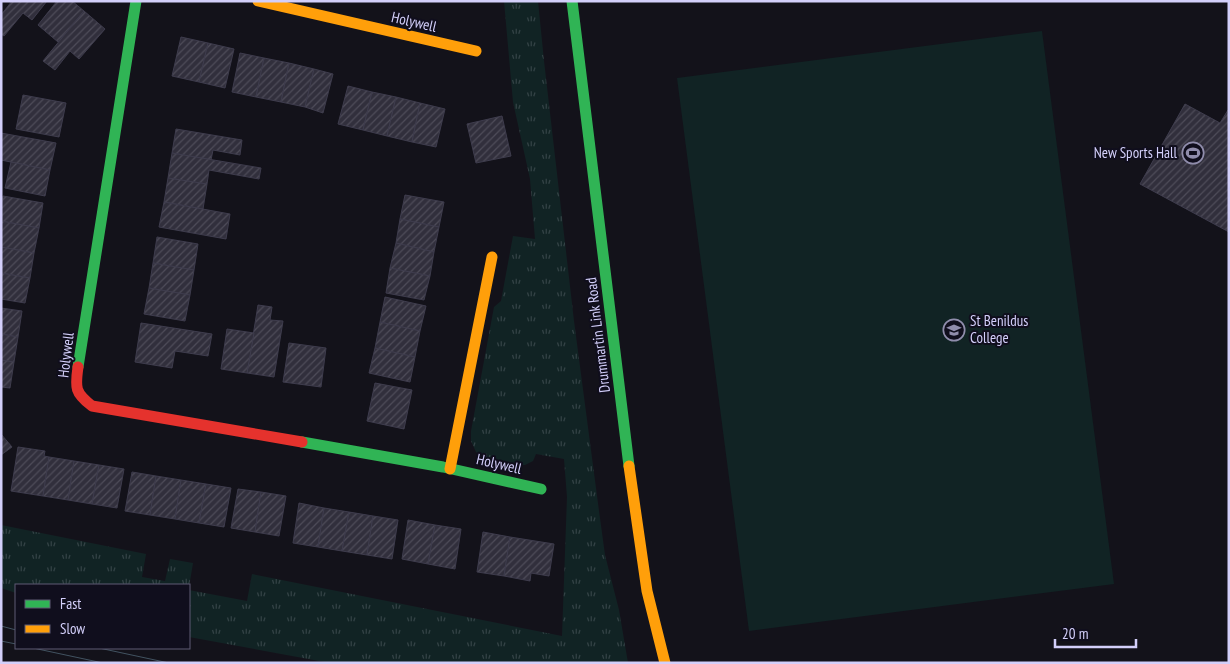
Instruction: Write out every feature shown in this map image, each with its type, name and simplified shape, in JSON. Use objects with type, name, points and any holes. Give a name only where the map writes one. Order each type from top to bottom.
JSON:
[{"type":"street","name":"Holywell","points":[[136,1],[76,382],[80,397],[92,406],[450,469],[541,489]]},
{"type":"street","name":"Holywell","points":[[258,1],[476,51]]},
{"type":"street","name":"Drummartin Link Road","points":[[572,1],[635,512],[647,591],[665,662]]},
{"type":"street","points":[[450,469],[492,257]]},
{"type":"green space","points":[[504,1],[538,1],[574,321],[599,511],[605,555],[619,610],[628,663],[330,663],[190,637],[190,590],[247,601],[252,574],[562,636],[567,497],[564,459],[536,454],[533,461],[525,465],[516,465],[484,459],[476,452],[471,441],[471,431],[494,307],[501,301],[513,236],[535,239],[530,179],[513,102]]},
{"type":"green space","points":[[1042,31],[1114,584],[749,631],[677,78]]},
{"type":"green space","points":[[1,525],[146,554],[142,577],[165,581],[170,559],[193,563],[190,584],[15,584],[15,593],[1,588]]},
{"type":"building","points":[[12,1],[47,1],[32,20],[23,13],[4,36],[1,34],[1,15]]},
{"type":"building","points":[[57,1],[72,1],[84,11],[58,42],[38,25]]},
{"type":"building","points":[[84,11],[105,29],[79,59],[70,51],[55,70],[43,61]]},
{"type":"building","points":[[181,37],[208,43],[199,82],[172,76]]},
{"type":"building","points":[[208,43],[234,49],[225,88],[199,82]]},
{"type":"building","points":[[240,53],[264,58],[256,97],[232,92]]},
{"type":"building","points":[[264,58],[289,63],[281,102],[256,97]]},
{"type":"building","points":[[289,63],[314,69],[305,107],[281,102]]},
{"type":"building","points":[[314,69],[333,74],[323,113],[305,107]]},
{"type":"building","points":[[348,86],[372,92],[363,130],[338,124]]},
{"type":"building","points":[[372,92],[396,97],[387,136],[363,130]]},
{"type":"building","points":[[23,95],[66,103],[59,137],[16,129]]},
{"type":"building","points":[[396,97],[420,103],[412,142],[387,136]]},
{"type":"building","points":[[420,103],[445,109],[436,147],[412,142]]},
{"type":"building","name":"New Sports Hall","points":[[1185,104],[1220,123],[1229,110],[1229,232],[1140,184]]},
{"type":"building","points":[[502,116],[511,156],[476,163],[467,124]]},
{"type":"building","points":[[176,129],[242,140],[240,155],[213,150],[211,160],[172,153]]},
{"type":"building","points":[[1,133],[56,143],[50,170],[1,160]]},
{"type":"building","points":[[172,153],[261,168],[259,179],[209,170],[207,184],[168,178]]},
{"type":"building","points":[[11,162],[50,170],[45,196],[5,188]]},
{"type":"building","points":[[168,178],[207,184],[203,209],[164,202]]},
{"type":"building","points":[[405,195],[444,202],[439,227],[400,219]]},
{"type":"building","points":[[3,196],[43,203],[39,228],[1,221]]},
{"type":"building","points":[[164,202],[230,214],[226,239],[159,227]]},
{"type":"building","points":[[400,219],[439,227],[434,252],[396,243]]},
{"type":"building","points":[[1,221],[39,228],[34,253],[1,247]]},
{"type":"building","points":[[157,237],[198,244],[194,270],[153,263]]},
{"type":"building","points":[[396,243],[434,252],[430,276],[390,268]]},
{"type":"building","points":[[1,247],[34,253],[30,278],[1,273]]},
{"type":"building","points":[[153,263],[194,270],[190,295],[149,288]]},
{"type":"building","points":[[390,268],[430,276],[424,300],[386,293]]},
{"type":"building","points":[[1,273],[30,278],[25,303],[1,299]]},
{"type":"building","points":[[149,288],[190,295],[185,321],[144,314]]},
{"type":"building","points":[[385,297],[426,306],[420,331],[380,322]]},
{"type":"building","points":[[258,305],[272,307],[270,320],[283,321],[274,377],[247,373]]},
{"type":"building","points":[[1,308],[22,311],[18,337],[1,334]]},
{"type":"building","points":[[380,322],[420,331],[415,357],[375,348]]},
{"type":"building","points":[[141,323],[212,334],[208,356],[175,351],[172,368],[135,362]]},
{"type":"building","points":[[227,329],[254,333],[247,373],[221,369]]},
{"type":"building","points":[[1,334],[18,337],[14,362],[1,360]]},
{"type":"building","points":[[289,343],[326,348],[321,387],[283,382]]},
{"type":"building","points":[[375,348],[415,357],[410,382],[369,373]]},
{"type":"building","points":[[1,360],[14,362],[10,388],[1,387]]},
{"type":"building","points":[[375,383],[412,390],[404,429],[367,421]]},
{"type":"building","points":[[1,434],[12,447],[1,455]]},
{"type":"building","points":[[18,447],[45,451],[44,456],[49,457],[43,496],[11,491]]},
{"type":"building","points":[[49,457],[74,461],[68,500],[43,496]]},
{"type":"building","points":[[74,461],[99,465],[92,504],[68,500]]},
{"type":"building","points":[[99,465],[124,469],[117,508],[92,504]]},
{"type":"building","points":[[132,472],[156,476],[150,515],[125,511]]},
{"type":"building","points":[[156,476],[181,480],[175,519],[150,515]]},
{"type":"building","points":[[181,480],[206,484],[199,523],[175,519]]},
{"type":"building","points":[[206,484],[231,488],[224,527],[199,523]]},
{"type":"building","points":[[238,489],[261,492],[255,532],[231,528]]},
{"type":"building","points":[[261,492],[286,496],[279,536],[255,532]]},
{"type":"building","points":[[299,503],[324,508],[318,547],[293,543]]},
{"type":"building","points":[[324,508],[349,512],[342,551],[318,547]]},
{"type":"building","points":[[349,512],[373,516],[367,555],[342,551]]},
{"type":"building","points":[[373,516],[398,520],[392,559],[367,555]]},
{"type":"building","points":[[408,520],[435,525],[428,564],[402,559]]},
{"type":"building","points":[[435,525],[461,529],[455,569],[428,564]]},
{"type":"building","points":[[483,532],[510,537],[504,576],[477,572]]},
{"type":"building","points":[[510,537],[554,544],[549,576],[531,573],[530,581],[504,576]]},
{"type":"tram line","points":[[1,626],[15,630]]},
{"type":"tram line","points":[[1,641],[15,644]]},
{"type":"tram line","points":[[38,649],[103,663]]},
{"type":"tram line","points":[[104,649],[169,663]]},
{"type":"traffic: fast","points":[[78,367],[136,1]]},
{"type":"traffic: fast","points":[[572,1],[629,466]]},
{"type":"traffic: fast","points":[[302,442],[443,467],[541,489]]},
{"type":"traffic: slow","points":[[258,1],[476,51]]},
{"type":"traffic: slow","points":[[450,469],[492,257]]},
{"type":"traffic: slow","points":[[629,466],[647,591],[665,663]]},
{"type":"traffic: jam","points":[[78,367],[77,385],[79,393],[92,406],[302,442]]},
{"type":"place","name":"New Sports Hall","points":[[1193,153]]},
{"type":"place","name":"St Benildus College","points":[[954,330]]}]
